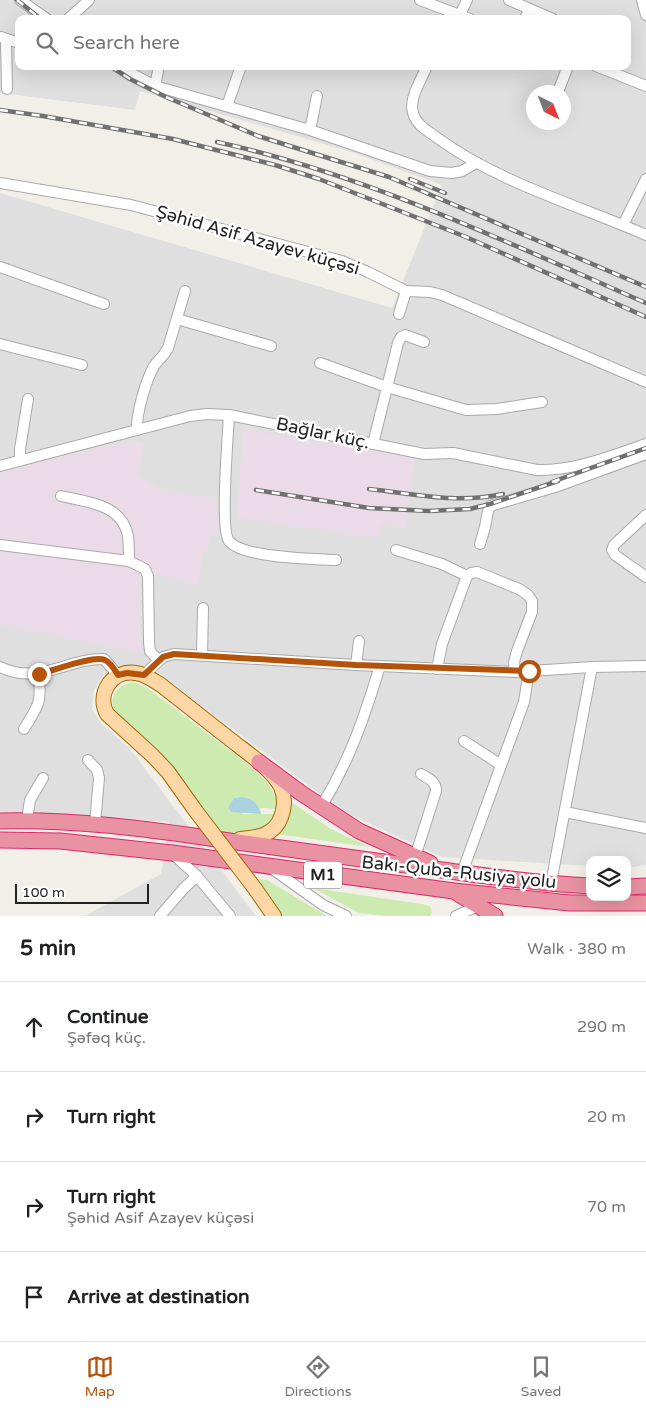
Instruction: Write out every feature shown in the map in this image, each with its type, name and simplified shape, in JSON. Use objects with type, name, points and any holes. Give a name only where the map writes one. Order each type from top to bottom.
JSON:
[{"type":"highway","points":[[259,762],[359,831],[415,857],[455,872]]},
{"type":"highway","name":"Bakı-Quba-Rusiya yolu","points":[[0,821],[27,820],[95,824],[227,840],[455,872],[586,886]]},
{"type":"highway","name":"Bakı-Quba-Rusiya yolu","points":[[0,840],[60,842],[172,853],[454,891],[570,903],[646,903]]},
{"type":"highway","points":[[631,887],[646,886]]},
{"type":"highway","points":[[454,891],[495,916]]},
{"type":"main road","points":[[227,840],[252,839],[272,831],[280,822],[284,809],[284,798],[280,786],[259,762],[161,685],[144,675],[127,673],[118,675],[109,684],[103,698],[103,707],[168,772],[274,916]]},
{"type":"street","points":[[20,0],[41,15]]},
{"type":"street","points":[[72,15],[89,0]]},
{"type":"street","points":[[420,0],[439,3],[457,15]]},
{"type":"street","points":[[459,15],[467,0]]},
{"type":"street","points":[[509,0],[527,14]]},
{"type":"street","points":[[642,0],[646,15]]},
{"type":"street","points":[[7,88],[3,38],[15,42]]},
{"type":"street","points":[[124,70],[156,86],[310,130],[430,171],[457,172],[469,168],[476,163]]},
{"type":"street","points":[[156,86],[158,70]]},
{"type":"street","points":[[227,106],[240,70]]},
{"type":"street","points":[[425,70],[413,98],[412,110],[414,118],[419,125],[496,174],[646,235]]},
{"type":"street","points":[[561,85],[566,70]]},
{"type":"street","points":[[606,70],[646,86]]},
{"type":"street","points":[[310,130],[316,96]]},
{"type":"street","points":[[623,225],[646,179]]},
{"type":"street","name":"Şəhid Asif Azayev küçəsi","points":[[0,183],[122,203],[342,261],[406,291],[430,292],[442,295],[646,382]]},
{"type":"street","points":[[0,267],[104,304]]},
{"type":"street","points":[[137,430],[138,414],[152,369],[164,356],[168,348],[185,291]]},
{"type":"street","points":[[399,314],[406,291]]},
{"type":"street","points":[[177,319],[271,346]]},
{"type":"street","points":[[373,444],[401,337],[404,336],[424,342]]},
{"type":"street","points":[[0,344],[82,365]]},
{"type":"street","points":[[320,363],[387,387],[466,410],[497,409],[542,402]]},
{"type":"street","points":[[20,461],[20,449],[28,399]]},
{"type":"street","name":"Bağlar küç.","points":[[0,466],[190,416],[207,414],[229,415],[424,454],[453,453],[537,470],[550,470],[581,464],[646,444]]},
{"type":"street","points":[[229,415],[225,505],[225,533],[228,540],[234,546],[269,555],[336,560]]},
{"type":"street","points":[[480,544],[490,506],[555,486],[646,454]]},
{"type":"street","points":[[61,496],[96,504],[117,515],[123,522],[128,536],[129,561]]},
{"type":"street","points":[[646,515],[614,545],[612,550],[615,555],[646,577]]},
{"type":"street","points":[[0,545],[129,561],[145,569],[148,576],[150,651],[158,660]]},
{"type":"street","points":[[396,550],[442,564],[467,576]]},
{"type":"street","points":[[437,669],[442,644],[467,576],[477,572],[519,589],[528,595],[532,601],[532,612],[517,651],[515,672]]},
{"type":"street","points":[[202,655],[203,608]]},
{"type":"street","points":[[356,665],[359,641]]},
{"type":"street","points":[[144,675],[158,660],[174,654],[515,672],[644,666],[646,655]]},
{"type":"street","points":[[0,667],[8,671],[39,674],[84,661],[98,659],[109,663],[118,675]]},
{"type":"street","points":[[322,807],[351,753],[380,666]]},
{"type":"street","points":[[551,883],[592,667]]},
{"type":"street","points":[[455,872],[501,765],[524,702],[529,671]]},
{"type":"street","points":[[24,728],[40,700],[39,674]]},
{"type":"street","points":[[464,741],[501,765]]},
{"type":"street","points":[[88,760],[97,770],[99,778],[95,824]]},
{"type":"street","points":[[415,857],[436,791],[433,781],[421,774]]},
{"type":"street","points":[[27,820],[30,800],[43,778]]},
{"type":"street","points":[[565,812],[646,828]]},
{"type":"street","points":[[172,853],[197,876],[230,916]]},
{"type":"street","points":[[270,867],[323,905],[346,916]]},
{"type":"street","points":[[160,916],[197,876]]},
{"type":"street","points":[[456,916],[477,905],[502,896]]},
{"type":"shaded area","points":[[0,0],[646,0],[646,865],[631,867],[631,856],[586,856],[586,866],[442,857],[346,813],[157,671],[135,665],[115,667],[102,676],[94,690],[92,709],[101,723],[131,750],[256,916],[85,916],[161,874],[169,822],[0,812],[0,193],[392,308],[442,185],[349,151],[140,91],[135,110],[0,93]]},
{"type":"shaded area","points":[[243,429],[415,457],[405,528],[381,524],[378,538],[237,518]]},
{"type":"shaded area","points":[[134,440],[144,444],[138,475],[157,488],[215,499],[218,521],[217,533],[210,537],[208,550],[204,551],[197,585],[155,574],[141,579],[141,653],[0,624],[0,471]]},
{"type":"green space","points":[[134,682],[149,689],[257,771],[271,788],[278,809],[260,808],[251,801],[238,798],[234,798],[228,807],[244,814],[277,814],[269,825],[254,833],[221,833],[159,750],[115,711],[112,700],[116,692],[124,685]]},
{"type":"green space","points":[[291,802],[331,829],[369,847],[277,834],[288,820]]},
{"type":"green space","points":[[255,879],[267,880],[327,916],[282,916]]},
{"type":"green space","points":[[313,888],[422,904],[430,906],[432,912],[430,916],[387,916],[359,913]]},
{"type":"water","points":[[243,797],[255,802],[261,814],[231,812],[228,807],[234,798]]},
{"type":"railway","points":[[17,0],[36,15]]},
{"type":"railway","points":[[116,70],[166,97],[258,136],[389,177],[646,287]]},
{"type":"railway","points":[[0,110],[173,139],[275,165],[319,179],[466,237],[646,317]]},
{"type":"railway","points":[[217,142],[328,172],[382,191],[488,234],[646,303]]},
{"type":"railway","points":[[410,179],[445,193]]},
{"type":"railway","points":[[552,482],[646,448]]},
{"type":"railway","points":[[256,490],[369,508],[429,511],[470,509],[558,481]]},
{"type":"railway","points":[[369,489],[452,498],[485,497],[503,494]]},
{"type":"route","points":[[39,674],[84,661],[98,659],[109,663],[118,675],[135,673],[144,675],[158,660],[174,654],[356,665],[529,671]]}]
